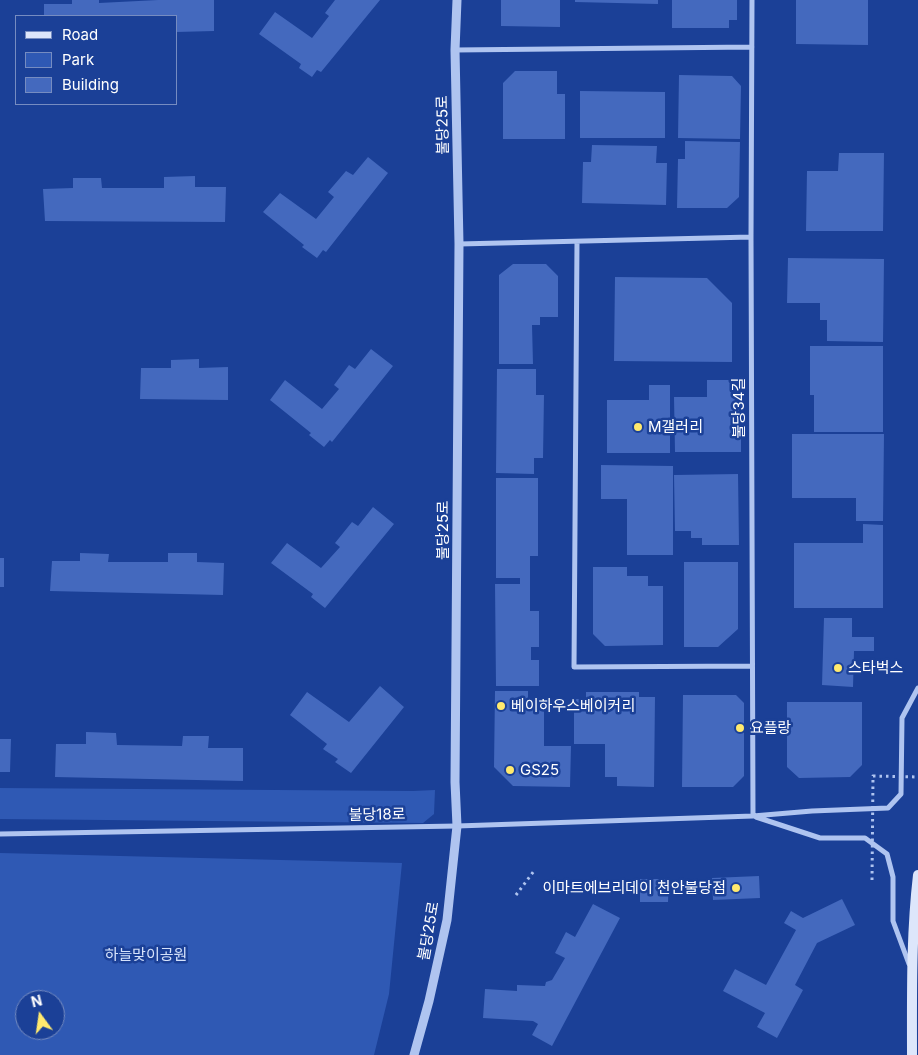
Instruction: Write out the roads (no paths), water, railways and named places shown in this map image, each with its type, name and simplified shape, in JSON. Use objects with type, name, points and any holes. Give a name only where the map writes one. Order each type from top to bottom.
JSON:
[{"type":"main road","points":[[912,1055],[912,971],[918,875]]},
{"type":"street","name":"불당25로","points":[[414,1055],[429,1001],[447,920],[457,826],[455,772],[459,244],[457,0]]},
{"type":"street","name":"불당34길","points":[[752,0],[753,816]]},
{"type":"street","points":[[456,50],[752,47]]},
{"type":"street","points":[[459,244],[751,237]]},
{"type":"street","points":[[577,242],[574,668],[752,666]]},
{"type":"street","name":"불당18로","points":[[0,834],[457,826],[753,816],[812,811],[888,808],[901,794],[902,718],[918,688]]},
{"type":"street","points":[[753,816],[820,838],[865,838],[887,854],[893,877],[892,921],[912,971]]},
{"type":"place","name":"M갤러리","points":[[638,427]]},
{"type":"place","name":"스타벅스","points":[[838,668]]},
{"type":"place","name":"베이하우스베이커리","points":[[501,706]]},
{"type":"place","name":"요플랑","points":[[740,728]]},
{"type":"place","name":"GS25","points":[[510,770]]},
{"type":"place","name":"이마트에브리데이 천안불당점","points":[[736,888]]},
{"type":"park label","name":"하늘맞이공원","points":[[146,955]]}]
